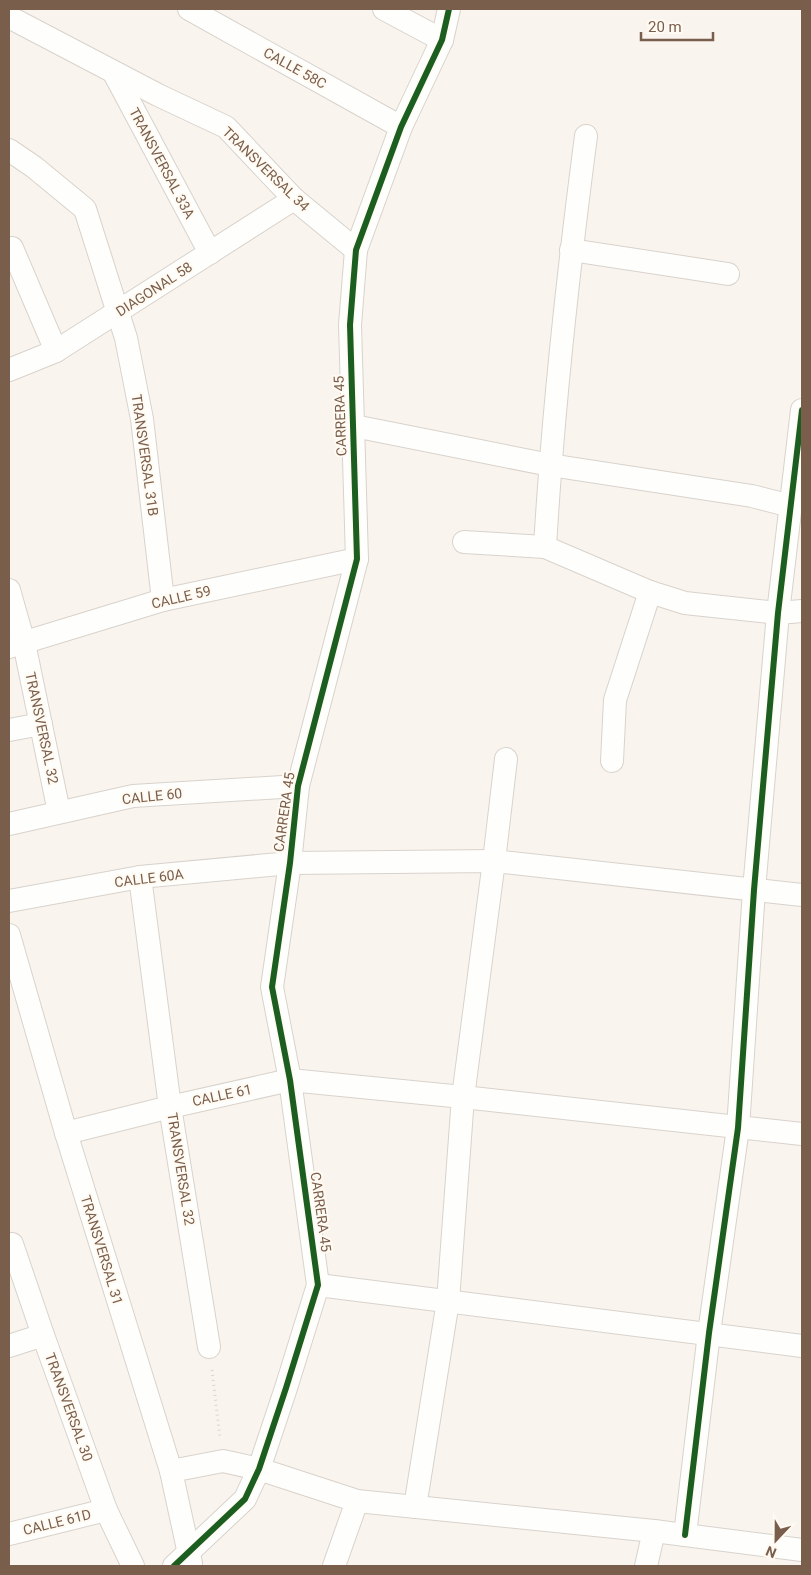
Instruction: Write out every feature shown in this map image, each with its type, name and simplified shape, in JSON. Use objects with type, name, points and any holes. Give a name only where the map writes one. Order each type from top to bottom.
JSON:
[{"type":"street","name":"CALLE 58C","points":[[189,9],[401,127]]},
{"type":"street","points":[[384,9],[442,40]]},
{"type":"street","name":"CARRERA 45","points":[[185,1561],[245,1498],[259,1469],[318,1285],[290,1080],[272,987],[290,863],[298,786],[357,559],[350,325],[356,250],[401,127],[442,40],[449,9]]},
{"type":"street","name":"TRANSVERSAL 33A","points":[[9,18],[114,72],[133,91],[210,253]]},
{"type":"street","name":"TRANSVERSAL 34","points":[[133,91],[226,127],[294,199],[356,250]]},
{"type":"street","points":[[545,547],[550,465],[571,250],[586,136]]},
{"type":"street","name":"TRANSVERSAL 31B","points":[[9,150],[34,167],[84,209],[126,338],[142,419],[163,600]]},
{"type":"street","name":"DIAGONAL 58","points":[[9,370],[56,351],[294,199]]},
{"type":"street","points":[[12,248],[56,351]]},
{"type":"street","points":[[571,250],[728,274]]},
{"type":"street","points":[[685,1535],[708,1333],[738,1128],[754,890],[778,613],[802,410]]},
{"type":"street","points":[[354,426],[550,465],[752,496],[791,506]]},
{"type":"street","points":[[464,542],[545,547],[650,592],[685,603],[778,613],[802,611]]},
{"type":"street","name":"CALLE 59","points":[[16,645],[163,600],[357,559]]},
{"type":"street","name":"TRANSVERSAL 32","points":[[9,590],[16,645],[41,724],[59,812]]},
{"type":"street","points":[[612,761],[615,700],[650,592]]},
{"type":"street","points":[[9,730],[41,724]]},
{"type":"street","points":[[414,1507],[448,1301],[463,1097],[506,759]]},
{"type":"street","name":"CALLE 60","points":[[9,824],[133,796],[298,786]]},
{"type":"street","name":"CALLE 60A","points":[[9,901],[140,877],[290,863],[494,860],[802,895]]},
{"type":"street","name":"TRANSVERSAL 32","points":[[140,877],[170,1107],[209,1346]]},
{"type":"street","name":"TRANSVERSAL 31","points":[[9,934],[66,1133],[171,1471],[185,1561]]},
{"type":"street","name":"CALLE 61","points":[[66,1133],[290,1080],[802,1134]]},
{"type":"street","name":"TRANSVERSAL 30","points":[[12,1244],[106,1510],[133,1566]]},
{"type":"street","points":[[318,1285],[802,1346]]},
{"type":"street","points":[[9,1346],[43,1335]]},
{"type":"street","points":[[171,1471],[223,1461],[259,1469],[357,1501],[654,1531],[802,1550]]},
{"type":"street","points":[[334,1566],[357,1501]]},
{"type":"street","name":"CALLE 61D","points":[[9,1534],[106,1510]]},
{"type":"street","points":[[646,1566],[654,1531]]},
{"type":"path","points":[[209,1346],[223,1461]]},
{"type":"cycle path","points":[[174,1566],[245,1499],[259,1469],[318,1285],[290,1080],[272,987],[290,863],[298,786],[357,559],[350,325],[356,250],[401,127],[442,40],[449,9]]},
{"type":"cycle path","points":[[685,1535],[709,1333],[738,1128],[754,890],[778,613],[802,410]]}]
